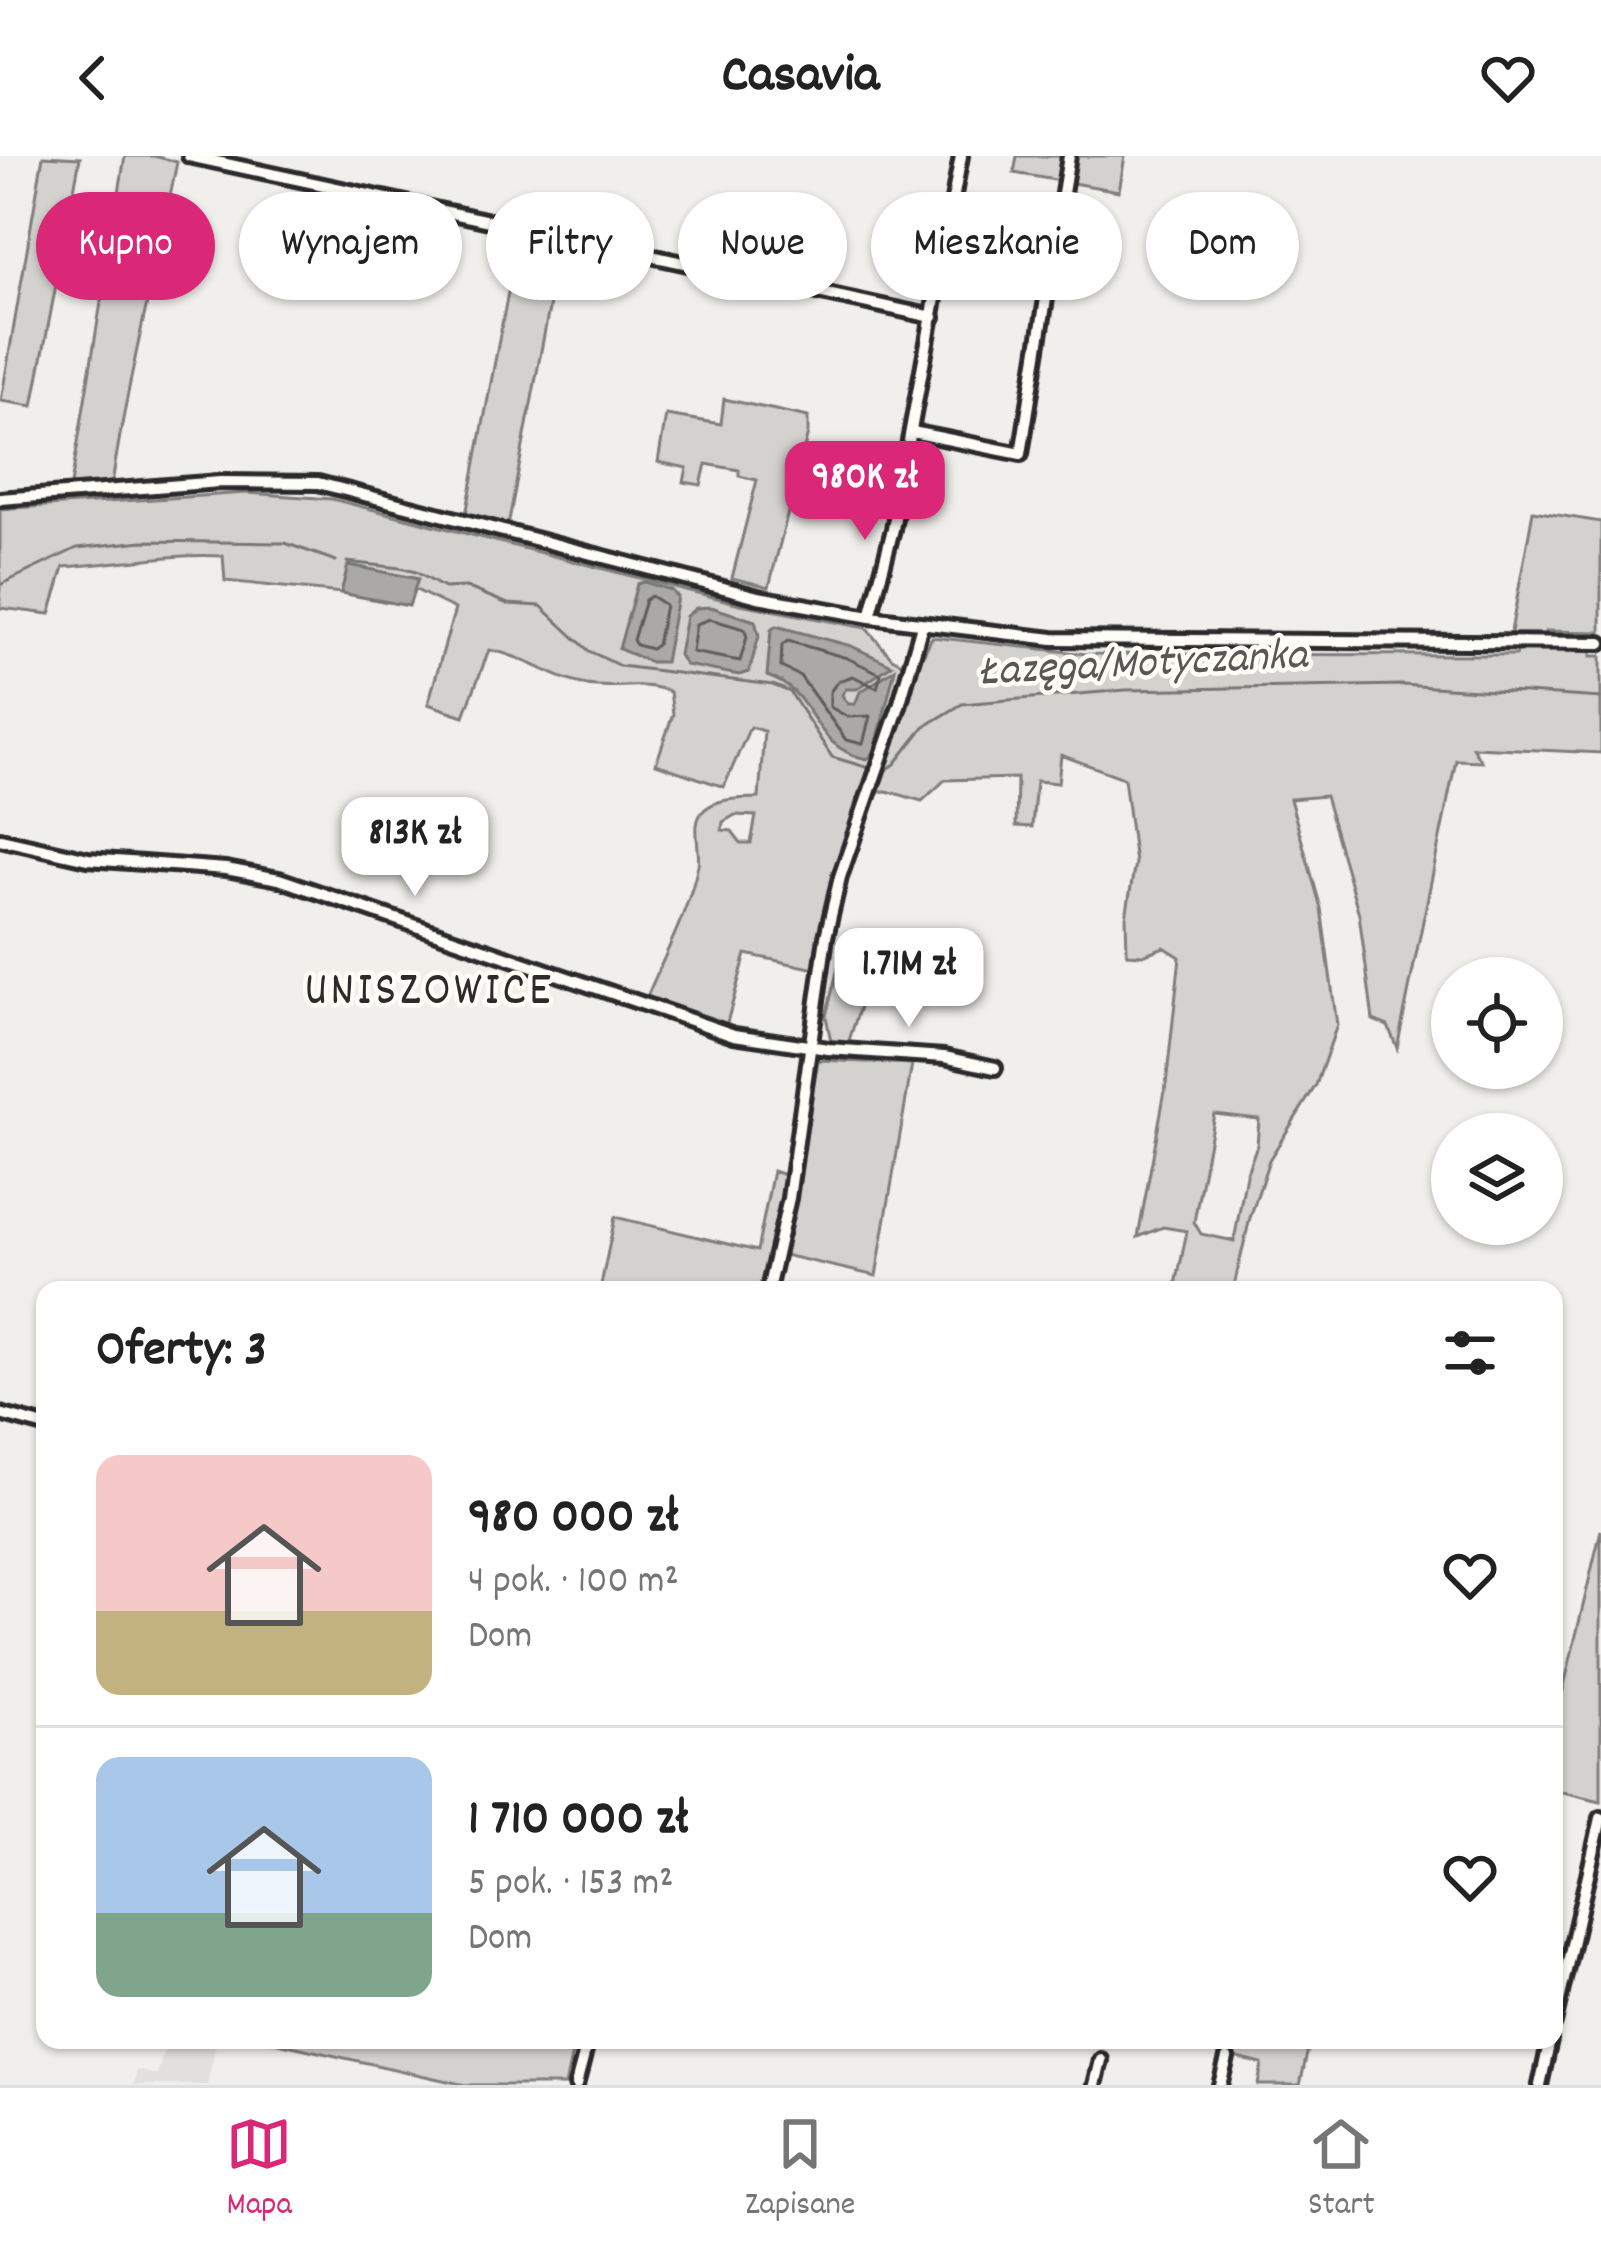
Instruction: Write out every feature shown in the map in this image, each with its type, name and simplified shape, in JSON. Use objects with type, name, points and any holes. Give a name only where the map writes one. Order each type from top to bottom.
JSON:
[{"type":"street","points":[[190,156],[933,316]]},
{"type":"street","points":[[870,617],[893,530],[962,156]]},
{"type":"street","points":[[912,432],[1022,454],[1069,156]]},
{"type":"street","points":[[0,499],[220,482],[318,484],[746,594],[922,625],[1098,641],[1601,644]]},
{"type":"street","points":[[770,1281],[789,1198],[826,937],[840,877],[922,625]]},
{"type":"street","points":[[0,839],[88,859],[246,871],[279,879],[734,1034],[956,1059],[995,1068]]},
{"type":"street","points":[[0,1414],[36,1424]]},
{"type":"street","points":[[1563,1984],[1601,1818]]},
{"type":"street","points":[[576,2085],[586,2049]]},
{"type":"street","points":[[1540,2085],[1548,2049]]},
{"type":"street","points":[[1220,2085],[1227,2058]]},
{"type":"street","points":[[1095,2085],[1100,2060]]},
{"type":"shaded area","points":[[43,156],[80,158],[74,192],[37,192]]},
{"type":"shaded area","points":[[125,156],[177,162],[171,192],[119,192]]},
{"type":"shaded area","points":[[1017,156],[1125,156],[1119,191],[1014,173]]},
{"type":"shaded area","points":[[36,197],[36,300],[53,300],[33,406],[1,401]]},
{"type":"shaded area","points":[[101,300],[147,300],[112,484],[71,485]]},
{"type":"shaded area","points":[[507,300],[551,300],[508,526],[466,515]]},
{"type":"shaded area","points":[[724,399],[808,417],[769,587],[732,578],[757,480],[739,476],[739,470],[706,464],[701,485],[684,482],[687,468],[658,462],[666,415],[721,424]]},
{"type":"shaded area","points":[[247,493],[332,499],[740,604],[866,628],[892,658],[916,670],[932,637],[1086,654],[1591,651],[1591,656],[1601,656],[1601,753],[1472,747],[1481,761],[1456,760],[1397,1048],[1388,1026],[1373,1020],[1359,914],[1325,796],[1290,799],[1321,908],[1337,1025],[1316,1085],[1269,1160],[1235,1281],[1177,1281],[1187,1231],[1163,1227],[1138,1237],[1166,1085],[1180,957],[1164,947],[1143,955],[1127,954],[1126,917],[1135,863],[1124,778],[1061,755],[1058,783],[1036,781],[1032,827],[1016,826],[1017,778],[945,780],[922,801],[887,791],[859,792],[832,878],[815,969],[746,954],[726,1026],[646,999],[694,882],[700,815],[723,801],[759,798],[764,731],[750,727],[724,787],[656,764],[673,714],[670,692],[660,688],[587,685],[489,650],[464,716],[428,704],[455,609],[414,589],[418,579],[349,565],[341,593],[225,581],[223,556],[64,567],[50,614],[0,608],[0,509]],"holes":[[[735,815],[756,816],[751,843],[741,843],[732,831],[722,830],[723,822]],[[1214,1114],[1259,1119],[1234,1241],[1201,1234],[1194,1222]]]},
{"type":"shaded area","points":[[1533,511],[1601,522],[1601,632],[1546,631],[1543,637],[1510,637]]},
{"type":"shaded area","points":[[846,961],[863,970],[863,990],[847,1048],[832,1047],[826,1016],[838,968]]},
{"type":"shaded area","points":[[818,1060],[912,1064],[876,1276],[784,1255],[778,1281],[602,1281],[615,1217],[757,1251],[773,1171],[799,1180]]},
{"type":"shaded area","points":[[1601,1530],[1601,1801],[1563,1792],[1563,1690]]},
{"type":"shaded area","points":[[164,2049],[215,2049],[207,2085],[134,2085],[137,2070],[157,2075]]},
{"type":"shaded area","points":[[305,2049],[573,2049],[565,2085],[465,2085]]},
{"type":"shaded area","points":[[1232,2049],[1308,2049],[1300,2085],[1258,2085],[1262,2064],[1230,2056]]},
{"type":"water","points":[[348,565],[418,579],[409,606],[341,593]]},
{"type":"water","points":[[637,584],[671,590],[677,597],[665,662],[650,662],[619,649]]},
{"type":"water","points":[[711,607],[755,621],[759,636],[749,672],[739,675],[685,665],[679,655],[686,616],[696,608]]},
{"type":"water","points":[[776,626],[851,646],[892,665],[842,695],[848,704],[855,704],[860,692],[895,669],[874,754],[867,759],[834,744],[796,694],[767,676],[771,630]]},
{"type":"waterway","name":"Łazęga/Motyczanka","points":[[0,585],[77,548],[143,541],[285,543],[336,561]]},
{"type":"waterway","name":"Łazęga/Motyczanka","points":[[347,562],[400,568],[444,588],[466,587],[508,604],[541,606],[589,651],[620,666],[773,685],[790,692],[832,757],[883,772],[924,727],[962,704],[1126,690],[1402,685],[1601,698]]},
{"type":"district","name":"UNISZOWICE","points":[[429,993]]}]
